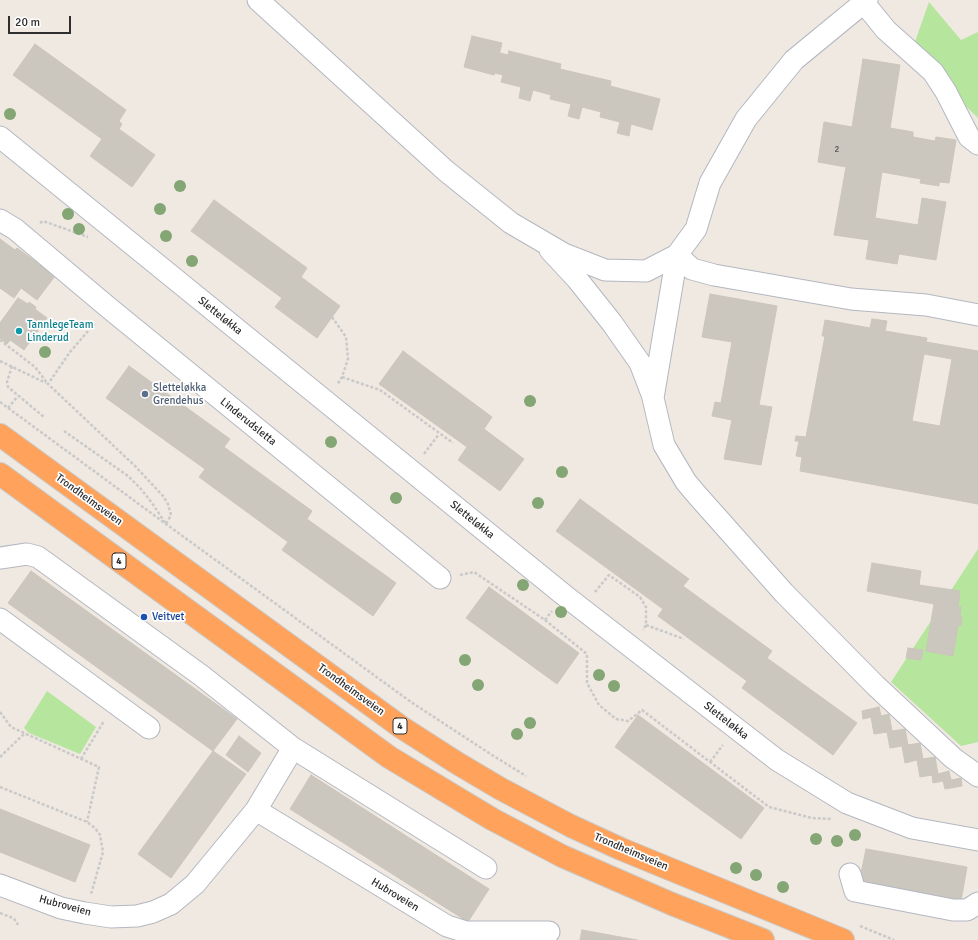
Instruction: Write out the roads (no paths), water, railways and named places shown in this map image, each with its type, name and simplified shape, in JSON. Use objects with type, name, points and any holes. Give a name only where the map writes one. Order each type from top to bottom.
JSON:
[{"type":"highway","name":"Trondheimsveien","points":[[0,435],[401,727],[457,764],[571,826],[621,849],[848,932]]},
{"type":"highway","name":"4","points":[[0,474],[389,757],[492,819],[562,856],[672,904],[763,940]]},
{"type":"highway","points":[[0,493],[30,495]]},
{"type":"street","points":[[258,0],[446,171],[511,223],[564,254],[606,270],[646,271],[677,255],[696,229],[710,183],[746,119],[794,60],[866,1],[886,30],[933,72],[946,92],[969,137],[978,144]]},
{"type":"street","name":"Sletteløkka","points":[[0,137],[564,595],[777,760],[847,803],[912,828],[978,840]]},
{"type":"street","name":"Linderudsletta","points":[[0,220],[15,229],[109,308],[440,578]]},
{"type":"street","points":[[543,242],[577,279],[612,323],[640,363],[653,398],[664,445],[686,482],[696,495],[784,593],[876,686],[953,758],[978,776]]},
{"type":"street","points":[[677,255],[692,269],[714,275],[851,300],[926,305],[978,315]]},
{"type":"street","points":[[653,398],[677,255]]},
{"type":"street","points":[[0,558],[27,554],[38,557],[202,676],[293,748],[486,868]]},
{"type":"street","points":[[0,619],[150,728]]},
{"type":"street","name":"Hubroveien","points":[[0,885],[61,908],[111,917],[137,916],[153,912],[171,904],[195,884],[256,810],[293,748]]},
{"type":"street","name":"Hubroveien","points":[[256,810],[447,926],[466,932],[549,932]]},
{"type":"street","points":[[850,874],[855,891],[953,910],[967,910],[978,903]]},
{"type":"place","name":"TannlegeTeam Linderud","points":[[19,331]]},
{"type":"place","name":"Sletteløkka Grendehus","points":[[145,394]]},
{"type":"place","name":"Veitvet","points":[[144,617]]}]
